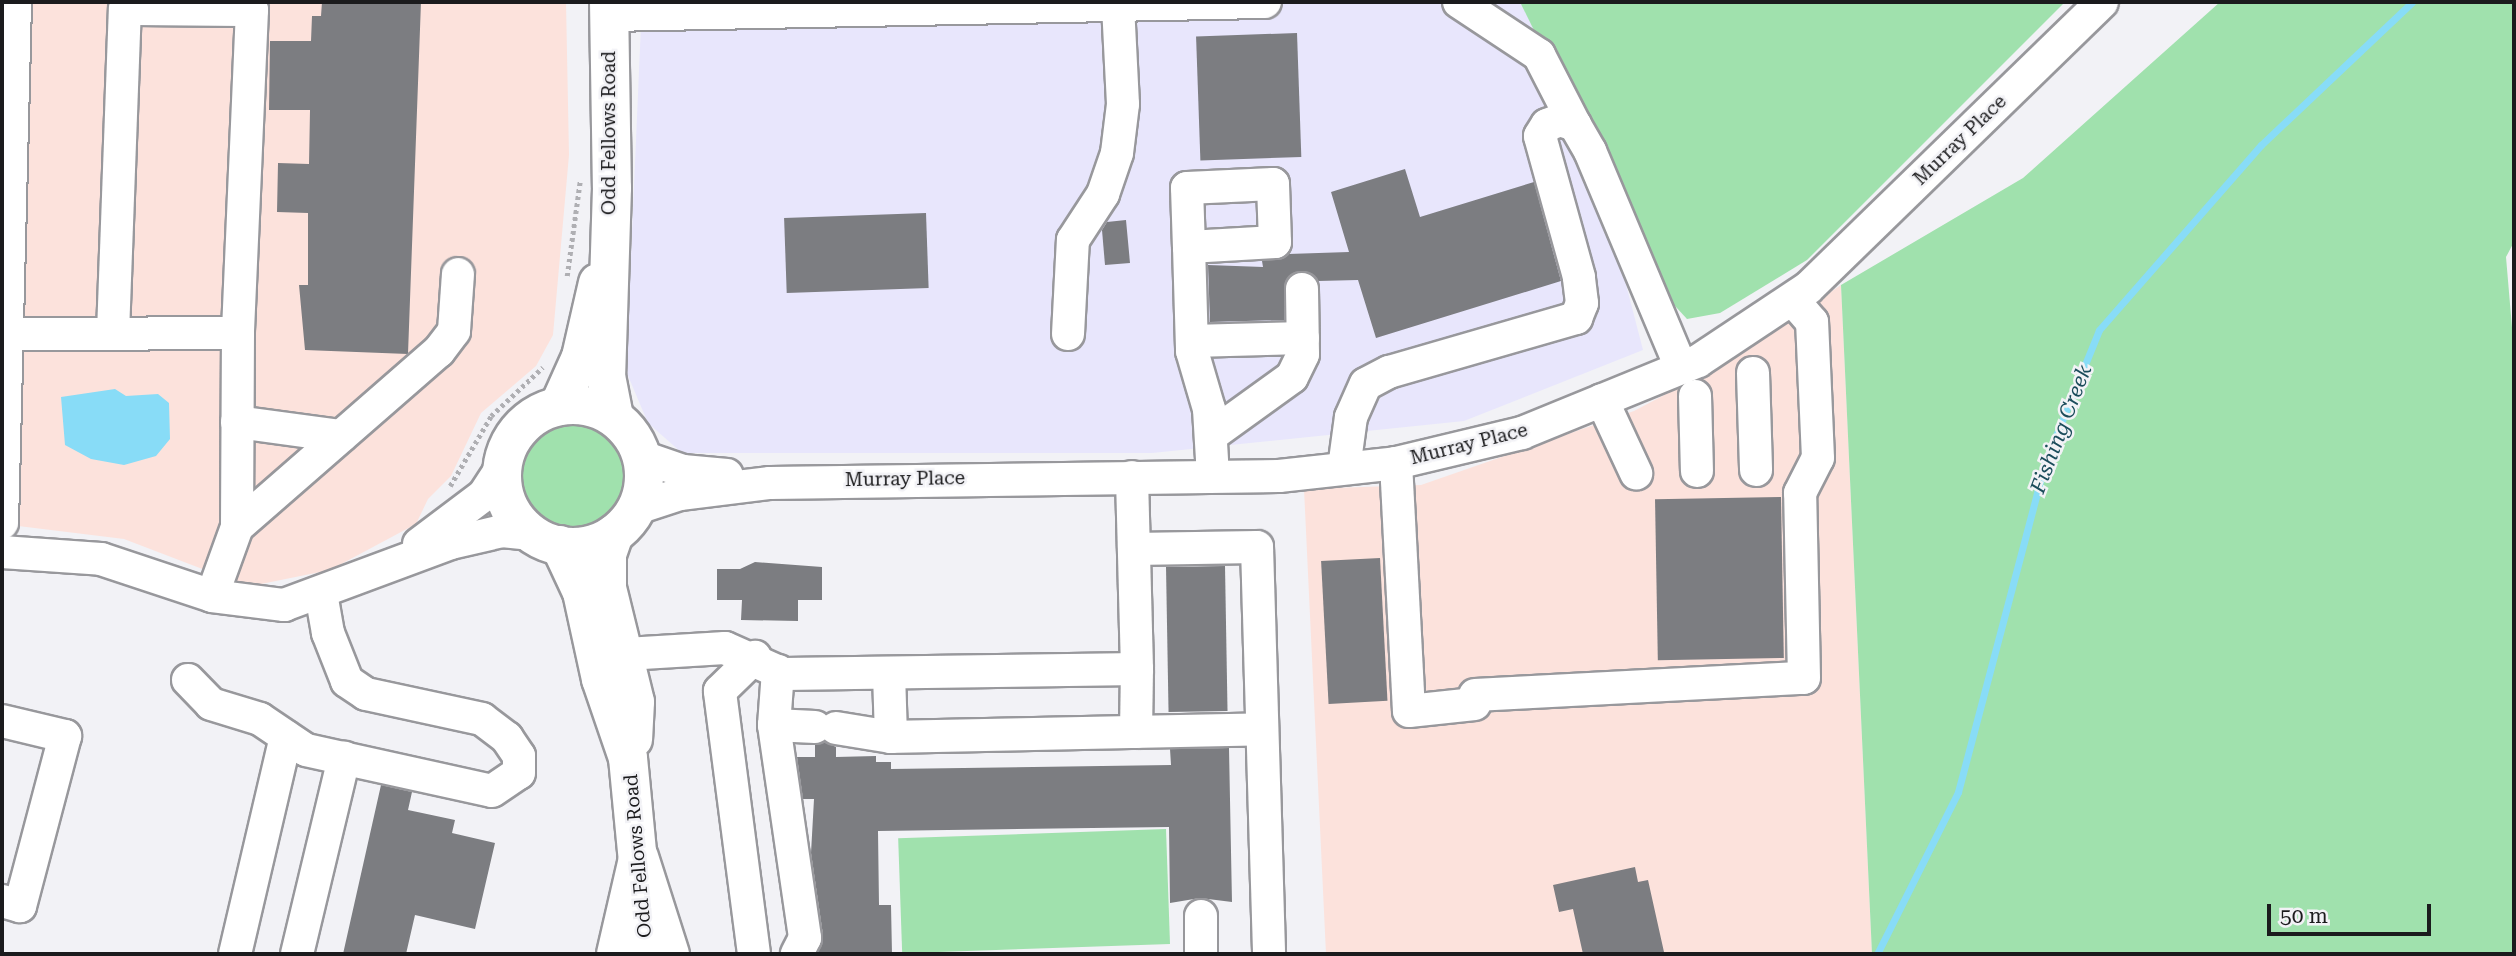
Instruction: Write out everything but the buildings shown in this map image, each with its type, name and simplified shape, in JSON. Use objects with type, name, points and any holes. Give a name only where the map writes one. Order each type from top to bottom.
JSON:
[{"type":"main road","name":"Odd Fellows Road","points":[[609,8],[612,188],[606,265],[611,330],[606,396],[614,417]]},
{"type":"main road","name":"Odd Fellows Road","points":[[559,406],[581,357],[587,316],[606,265]]},
{"type":"main road","points":[[559,406],[587,406],[614,417],[642,457],[645,474],[625,521],[582,547],[546,540],[510,508],[502,466],[521,427],[559,406]]},
{"type":"main road","name":"Odd Fellows Road","points":[[625,521],[607,554],[607,588],[626,654],[635,702],[628,758]]},
{"type":"main road","name":"Odd Fellows Road","points":[[546,540],[582,592],[601,678],[628,758],[647,954]]},
{"type":"main road","points":[[617,954],[639,857]]},
{"type":"main road","points":[[639,857],[670,954]]},
{"type":"street","points":[[2,523],[7,334],[6,224],[15,2]]},
{"type":"street","points":[[609,8],[1265,2]]},
{"type":"street","points":[[1459,2],[1539,55],[1575,125],[1682,368]]},
{"type":"street","name":"Murray Place","points":[[625,521],[680,494],[770,483],[1213,477],[1396,463],[1522,433],[1682,368],[1792,299],[2102,2]]},
{"type":"street","points":[[113,333],[121,5],[252,10],[237,333],[237,527],[212,596]]},
{"type":"street","points":[[1068,334],[1073,240],[1103,194],[1117,153],[1123,104],[1118,5]]},
{"type":"street","points":[[1344,468],[1351,417],[1366,384],[1389,372],[1576,318],[1582,303],[1579,277],[1540,136],[1546,125],[1560,120],[1575,125]]},
{"type":"street","points":[[1189,247],[1192,341],[1213,434],[1213,477]]},
{"type":"street","points":[[237,527],[439,351],[454,331],[458,274]]},
{"type":"street","points":[[1213,434],[1292,377],[1303,355],[1302,289]]},
{"type":"street","points":[[1396,463],[1409,711],[1475,699],[1804,678],[1800,493],[1818,458],[1812,322],[1792,299]]},
{"type":"street","points":[[7,334],[237,333]]},
{"type":"street","points":[[1192,341],[1303,338]]},
{"type":"street","points":[[1753,373],[1756,470]]},
{"type":"street","points":[[1695,396],[1697,471]]},
{"type":"street","points":[[1602,400],[1636,473]]},
{"type":"street","points":[[237,422],[341,436]]},
{"type":"street","name":"Murray Place","points":[[642,457],[683,471],[770,483]]},
{"type":"street","points":[[393,563],[467,510],[494,484],[502,466]]},
{"type":"street","points":[[1132,477],[1136,732]]},
{"type":"street","points":[[2,552],[102,559],[212,596],[284,605],[321,594],[393,563],[502,531],[546,540]]},
{"type":"street","points":[[1134,549],[1257,547],[1269,954]]},
{"type":"street","points":[[188,680],[211,704],[260,719],[306,750],[492,790],[519,773],[519,756],[507,738],[482,719],[366,694],[347,681],[328,633],[321,594]]},
{"type":"street","points":[[626,654],[726,648],[766,664],[889,673],[1137,669]]},
{"type":"street","points":[[766,664],[805,938],[797,954]]},
{"type":"street","points":[[754,954],[720,691],[766,664]]},
{"type":"street","points":[[889,673],[891,737]]},
{"type":"street","points":[[2,721],[65,736],[20,906],[2,901]]},
{"type":"street","points":[[774,725],[825,727],[891,737],[1262,729]]},
{"type":"street","points":[[235,954],[286,737]]},
{"type":"street","points":[[297,954],[344,758]]},
{"type":"street","points":[[1201,916],[1201,954]]},
{"type":"path","points":[[566,285],[580,173]]},
{"type":"path","points":[[447,493],[491,416],[548,360]]},
{"type":"shaded area","points":[[2,2],[566,2],[569,155],[553,335],[536,366],[481,413],[451,476],[428,499],[416,524],[330,570],[261,584],[239,583],[124,539],[2,524]]},
{"type":"shaded area","points":[[642,2],[1520,2],[1585,126],[1643,350],[1464,421],[1152,453],[682,453],[648,423],[626,371]]},
{"type":"shaded area","points":[[1841,285],[1872,954],[1326,954],[1304,489],[1421,485],[1634,411],[1723,364]]},
{"type":"green space","points":[[1520,2],[2065,2],[1807,260],[1720,313],[1687,319],[1664,294]]},
{"type":"green space","points":[[2220,2],[2514,2],[2514,242],[2506,257],[2514,351],[2514,954],[1872,954],[1841,285],[2023,178]]},
{"type":"green space","points":[[574,424],[594,428],[611,439],[622,456],[626,476],[622,496],[611,513],[594,524],[574,528],[554,524],[537,513],[526,496],[522,476],[526,456],[537,439],[554,428]]},
{"type":"green space","points":[[1166,829],[1170,944],[902,953],[898,838]]},
{"type":"water","points":[[115,389],[126,396],[158,394],[169,403],[170,439],[156,456],[124,465],[91,459],[65,445],[61,397]]},
{"type":"waterway","name":"Fishing Creek","points":[[1877,954],[1958,792],[2046,460],[2099,330],[2261,145],[2412,2]]}]
